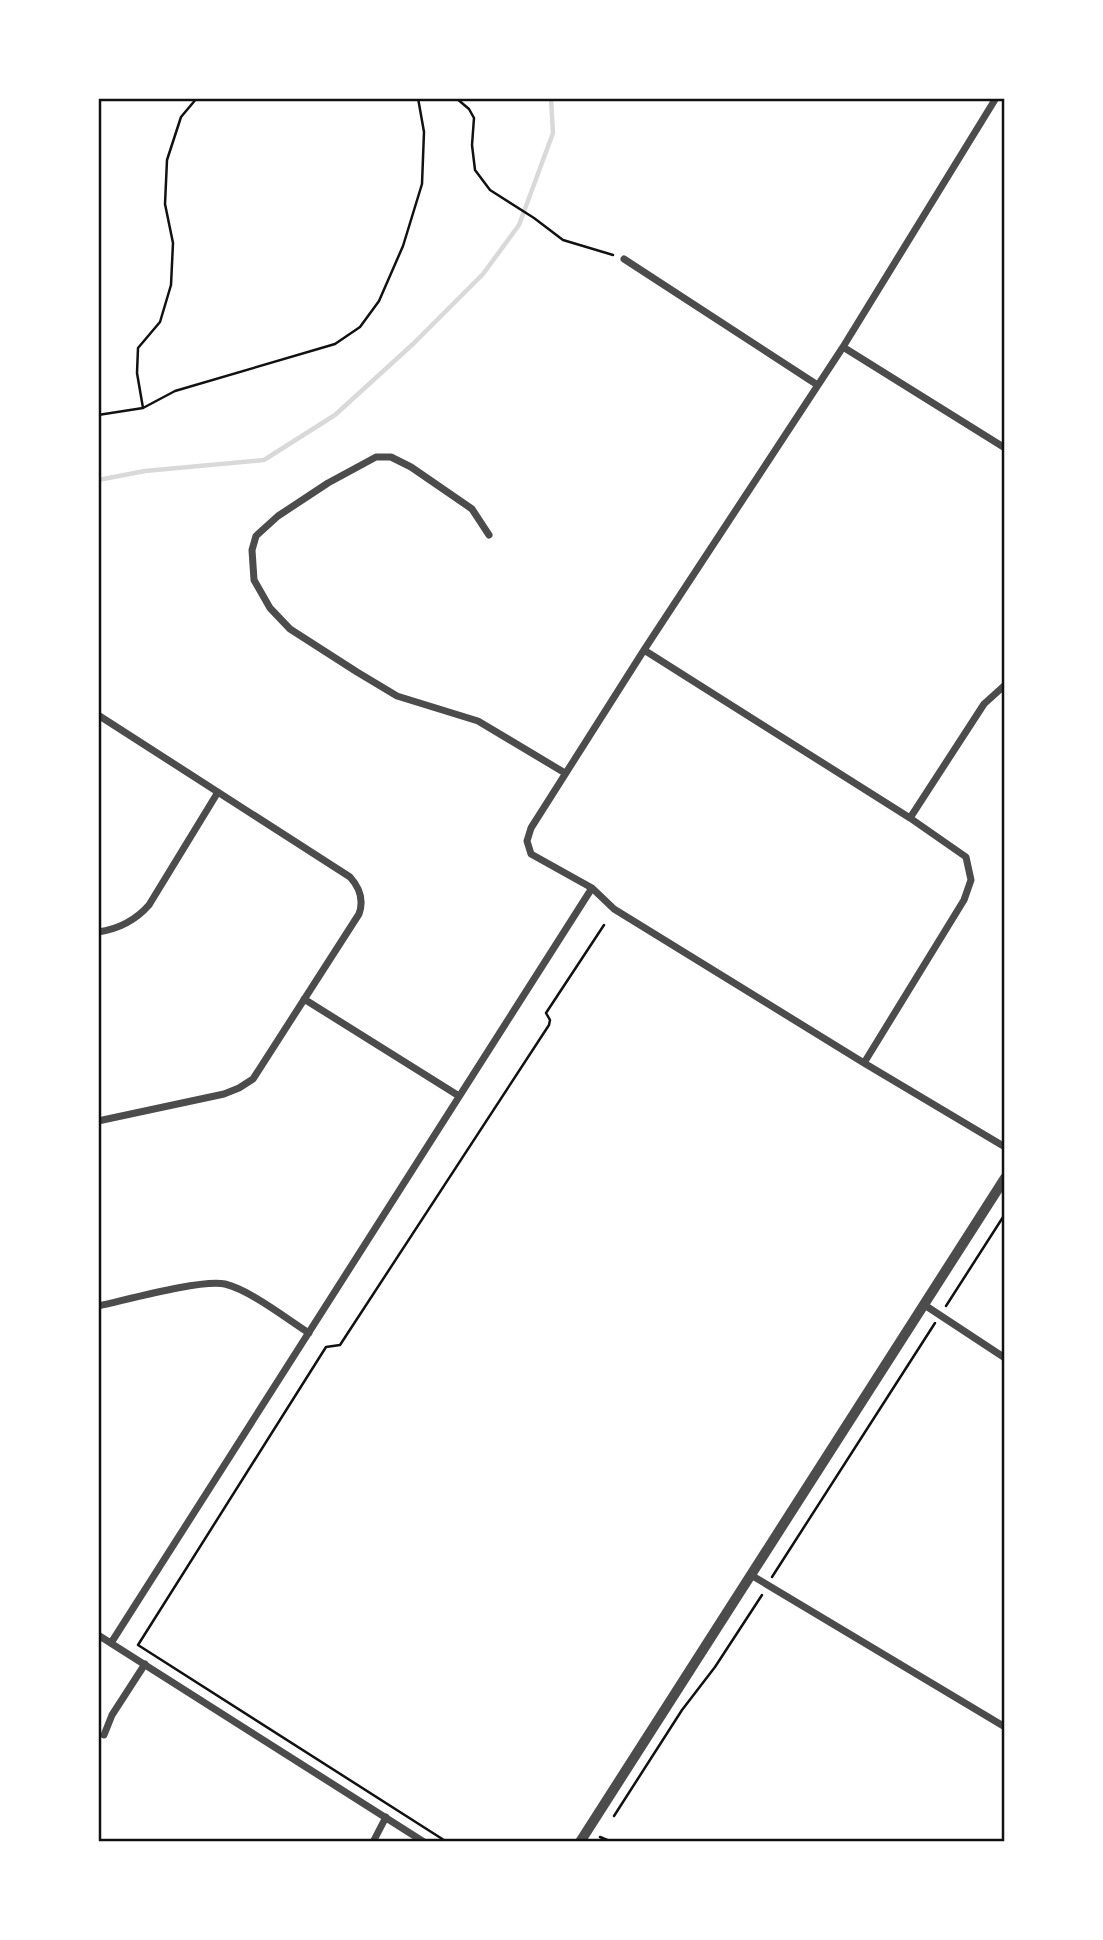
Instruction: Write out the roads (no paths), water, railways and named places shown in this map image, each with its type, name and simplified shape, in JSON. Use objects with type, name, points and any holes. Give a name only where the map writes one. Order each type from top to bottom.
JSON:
[{"type":"street","points":[[996,98],[843,347],[816,384],[565,773],[531,828],[527,841],[531,854],[592,887],[614,909],[1005,1147]]},
{"type":"street","points":[[624,258],[816,384]]},
{"type":"street","points":[[843,347],[1005,447]]},
{"type":"street","points":[[489,535],[472,509],[411,467],[391,457],[376,457],[328,483],[278,516],[256,536],[252,550],[254,580],[270,608],[290,629],[357,672],[397,696],[478,721],[565,773]]},
{"type":"street","points":[[644,650],[910,818],[966,857],[971,880],[964,900],[864,1063]]},
{"type":"street","points":[[910,818],[984,704],[1005,685]]},
{"type":"street","points":[[98,715],[350,877],[357,885],[363,904],[253,1079],[224,1094],[98,1121]]},
{"type":"street","points":[[98,932],[116,929],[144,910],[218,792]]},
{"type":"street","points":[[111,1643],[592,887]]},
{"type":"street","points":[[304,999],[460,1096]]},
{"type":"street","points":[[580,1842],[1005,1178]]},
{"type":"street","points":[[98,1306],[199,1285],[224,1284],[240,1290],[309,1332]]},
{"type":"street","points":[[923,1304],[1005,1358]]},
{"type":"street","points":[[751,1576],[1005,1727]]},
{"type":"street","points":[[98,1635],[424,1842]]},
{"type":"street","points":[[104,1735],[112,1715],[145,1664]]},
{"type":"street","points":[[373,1842],[386,1818]]},
{"type":"waterway","points":[[98,480],[145,471],[264,460],[335,415],[413,344],[483,274],[519,225],[553,133],[551,98]]}]
